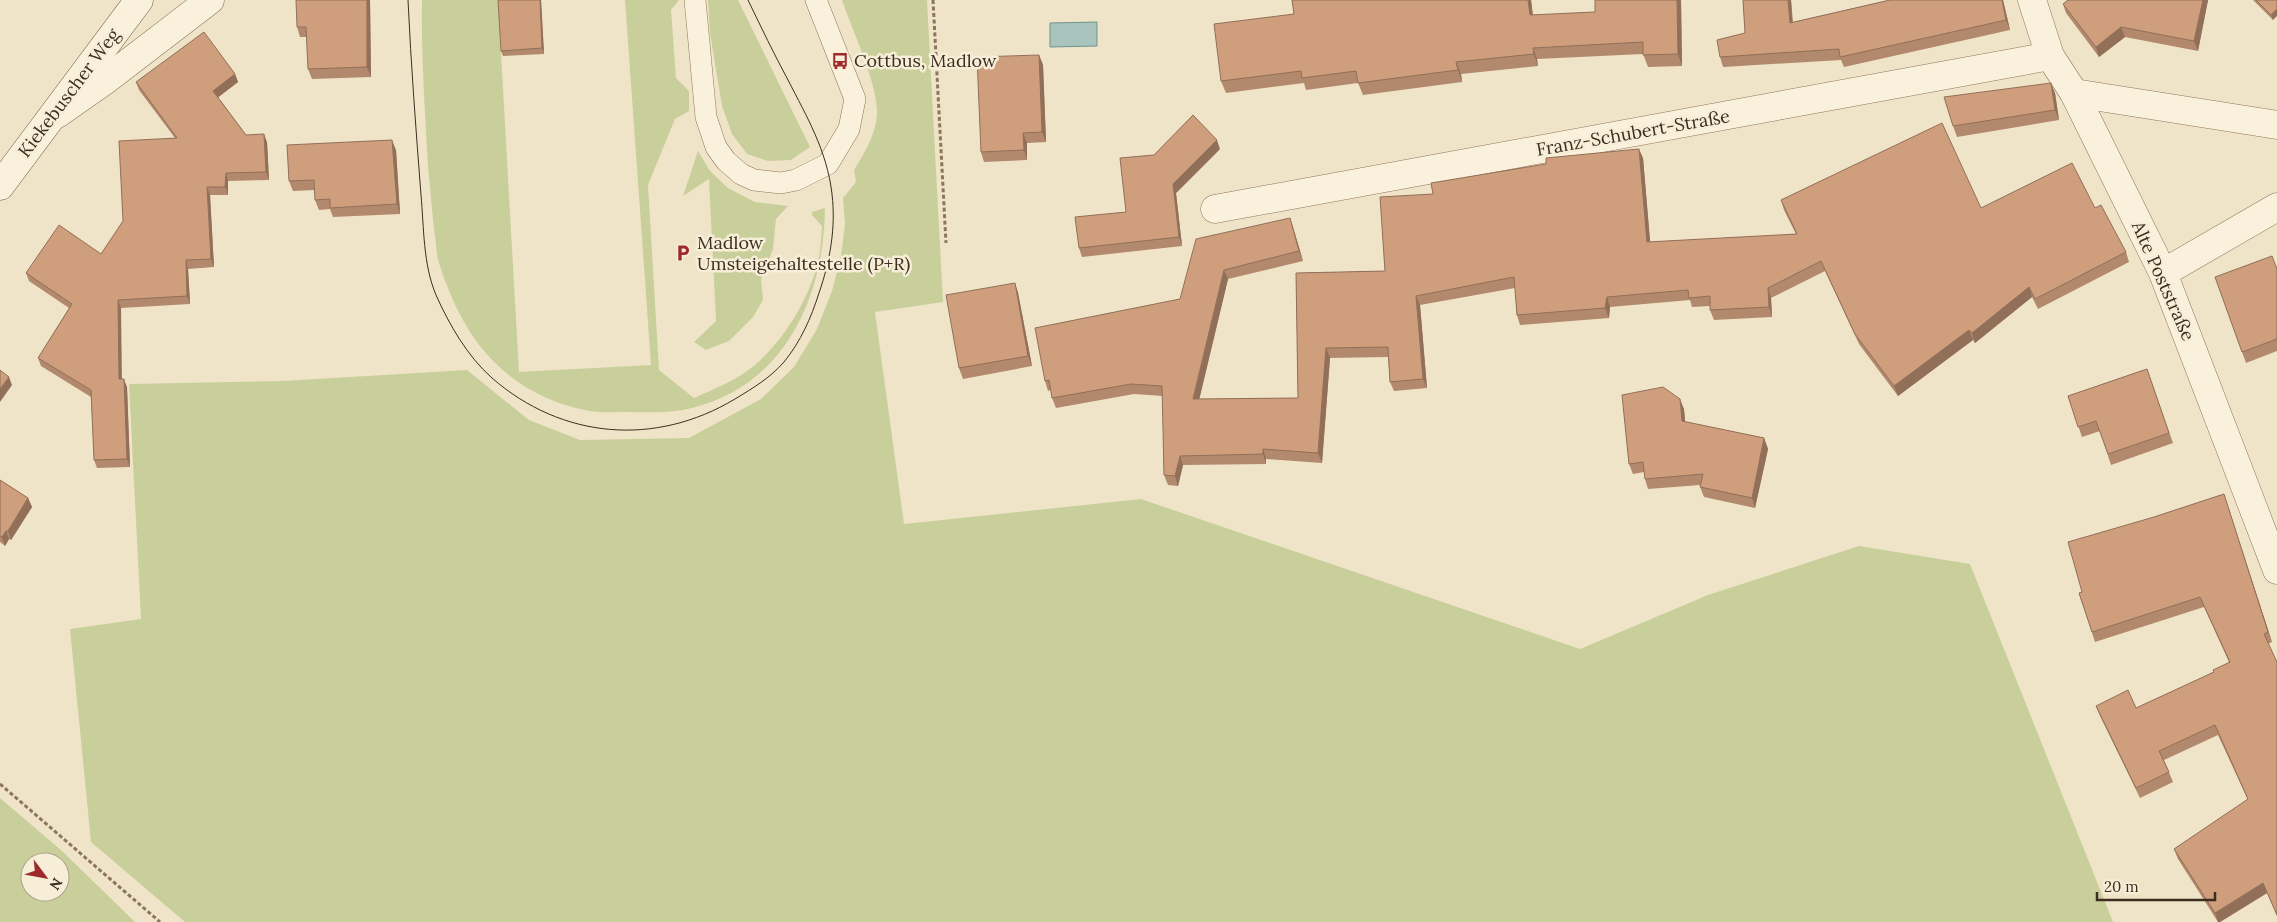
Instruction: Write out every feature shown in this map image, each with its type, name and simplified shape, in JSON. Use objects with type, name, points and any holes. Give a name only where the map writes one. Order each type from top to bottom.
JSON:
[{"type":"street","name":"Kiekebuscher Weg","points":[[0,186],[138,0]]},
{"type":"street","points":[[51,118],[107,79],[210,0]]},
{"type":"street","name":"Alte Poststraße","points":[[2032,0],[2050,56],[2074,93],[2163,273],[2277,570]]},
{"type":"street","name":"Franz-Schubert-Straße","points":[[1215,209],[2050,56]]},
{"type":"street","points":[[2074,93],[2277,125]]},
{"type":"street","points":[[2163,273],[2277,207]]},
{"type":"lane","points":[[695,0],[706,117],[716,147],[726,161],[741,174],[754,180],[781,183],[796,180],[828,164],[849,129],[854,99],[816,0]]},
{"type":"path","points":[[933,0],[946,243]]},
{"type":"path","points":[[0,784],[160,922]]},
{"type":"green space","points":[[422,0],[498,0],[519,372],[651,365],[625,0],[679,0],[671,10],[676,78],[689,91],[689,111],[675,119],[648,185],[659,370],[694,398],[725,384],[755,365],[777,343],[795,316],[810,287],[819,257],[822,226],[812,215],[812,212],[825,208],[823,241],[817,274],[807,304],[793,333],[775,358],[752,380],[724,396],[683,410],[594,412],[556,402],[540,395],[510,376],[485,352],[468,329],[458,310],[437,257],[428,167]]},
{"type":"green space","points":[[708,0],[738,0],[810,147],[791,160],[768,161],[747,154],[732,134],[722,106],[710,33]]},
{"type":"green space","points":[[842,0],[927,0],[943,302],[875,312],[904,524],[1141,499],[1580,649],[1708,595],[1859,546],[1970,564],[2113,922],[185,922],[91,842],[70,629],[141,619],[129,384],[283,381],[467,370],[529,420],[580,440],[689,438],[761,399],[794,367],[817,329],[832,291],[841,256],[845,224],[843,198],[856,182],[854,170],[872,136],[877,114],[869,73]]},
{"type":"green space","points":[[698,151],[710,171],[728,188],[755,202],[788,206],[776,219],[773,249],[761,280],[763,300],[753,317],[729,341],[706,350],[694,342],[716,321],[709,179],[683,196]]},
{"type":"green space","points":[[0,798],[63,852],[20,852],[20,902],[70,902],[70,859],[135,922],[0,922]]},
{"type":"water","points":[[1097,22],[1097,46],[1050,47],[1050,23]]},
{"type":"building","points":[[296,0],[367,0],[367,67],[308,69],[306,27],[297,27]]},
{"type":"building","points":[[498,0],[540,0],[542,48],[501,51]]},
{"type":"building","points":[[1292,0],[1528,0],[1530,15],[1595,12],[1595,0],[1677,0],[1678,54],[1643,55],[1643,42],[1533,48],[1534,54],[1456,62],[1458,70],[1358,83],[1356,71],[1302,78],[1301,71],[1221,81],[1214,24],[1294,14]]},
{"type":"building","points":[[1743,0],[1788,0],[1790,23],[1890,0],[2002,0],[2006,20],[1840,57],[1839,49],[1720,57],[1717,40],[1745,33]]},
{"type":"building","points":[[2068,0],[2203,0],[2194,41],[2121,27],[2096,47],[2063,4]]},
{"type":"building","points":[[2256,0],[2277,0],[2277,9],[2271,15]]},
{"type":"building","points":[[204,32],[235,74],[213,91],[246,135],[264,134],[266,172],[226,173],[225,187],[207,187],[211,259],[186,260],[187,296],[118,300],[119,379],[124,379],[127,459],[94,460],[91,390],[38,358],[72,304],[26,273],[59,225],[101,254],[123,221],[119,141],[177,138],[136,82]]},
{"type":"building","points":[[1039,55],[1042,132],[1023,133],[1024,150],[981,152],[977,57]]},
{"type":"building","points":[[2051,83],[2055,110],[1953,126],[1944,97]]},
{"type":"building","points":[[1193,115],[1217,140],[1173,184],[1179,237],[1079,248],[1075,217],[1126,212],[1120,158],[1154,155]]},
{"type":"building","points":[[1942,123],[1981,208],[2072,163],[2095,208],[2101,205],[2126,252],[2035,299],[2029,287],[1972,333],[1969,330],[1894,386],[1855,334],[1821,261],[1768,288],[1769,307],[1710,310],[1710,296],[1689,298],[1688,290],[1607,297],[1605,308],[1517,315],[1514,277],[1416,296],[1423,379],[1390,382],[1388,347],[1326,348],[1318,453],[1263,449],[1263,454],[1180,456],[1175,476],[1164,475],[1162,386],[1131,384],[1052,398],[1049,380],[1045,381],[1035,328],[1180,299],[1196,239],[1290,218],[1299,251],[1224,270],[1193,399],[1298,398],[1296,273],[1385,271],[1380,197],[1433,194],[1431,183],[1546,164],[1546,158],[1639,149],[1647,242],[1797,234],[1781,200]]},
{"type":"building","points":[[392,140],[397,204],[330,208],[330,199],[315,200],[314,180],[289,181],[287,145]]},
{"type":"building","points":[[2272,256],[2277,269],[2277,339],[2242,352],[2215,277]]},
{"type":"building","points":[[1015,283],[1028,356],[959,368],[946,295]]},
{"type":"building","points":[[2147,369],[2169,433],[2108,454],[2096,421],[2078,427],[2068,396]]},
{"type":"building","points":[[0,370],[9,377],[0,389]]},
{"type":"building","points":[[1663,387],[1680,399],[1682,421],[1764,438],[1752,498],[1700,487],[1703,474],[1645,479],[1643,462],[1629,464],[1622,395]]},
{"type":"building","points":[[0,480],[28,498],[8,531],[2,537],[0,536]]},
{"type":"building","points":[[2224,494],[2268,632],[2264,634],[2277,662],[2277,915],[2263,883],[2215,913],[2174,849],[2248,799],[2215,725],[2159,751],[2169,772],[2136,788],[2096,706],[2128,690],[2136,708],[2214,672],[2213,670],[2230,662],[2200,597],[2092,632],[2079,593],[2082,592],[2068,542]]},
{"type":"tram line","points":[[408,0],[425,246],[432,283],[447,317],[459,339],[475,360],[492,378],[519,398],[548,414],[579,424],[610,429],[641,430],[673,425],[704,414],[735,399],[773,373],[796,346],[805,329],[826,269],[833,232],[832,194],[826,163],[809,121],[748,0]]},
{"type":"place","name":"Cottbus, Madlow","points":[[840,61]]},
{"type":"place","name":"Madlow Umsteigehaltestelle (P+R)","points":[[683,253]]}]
